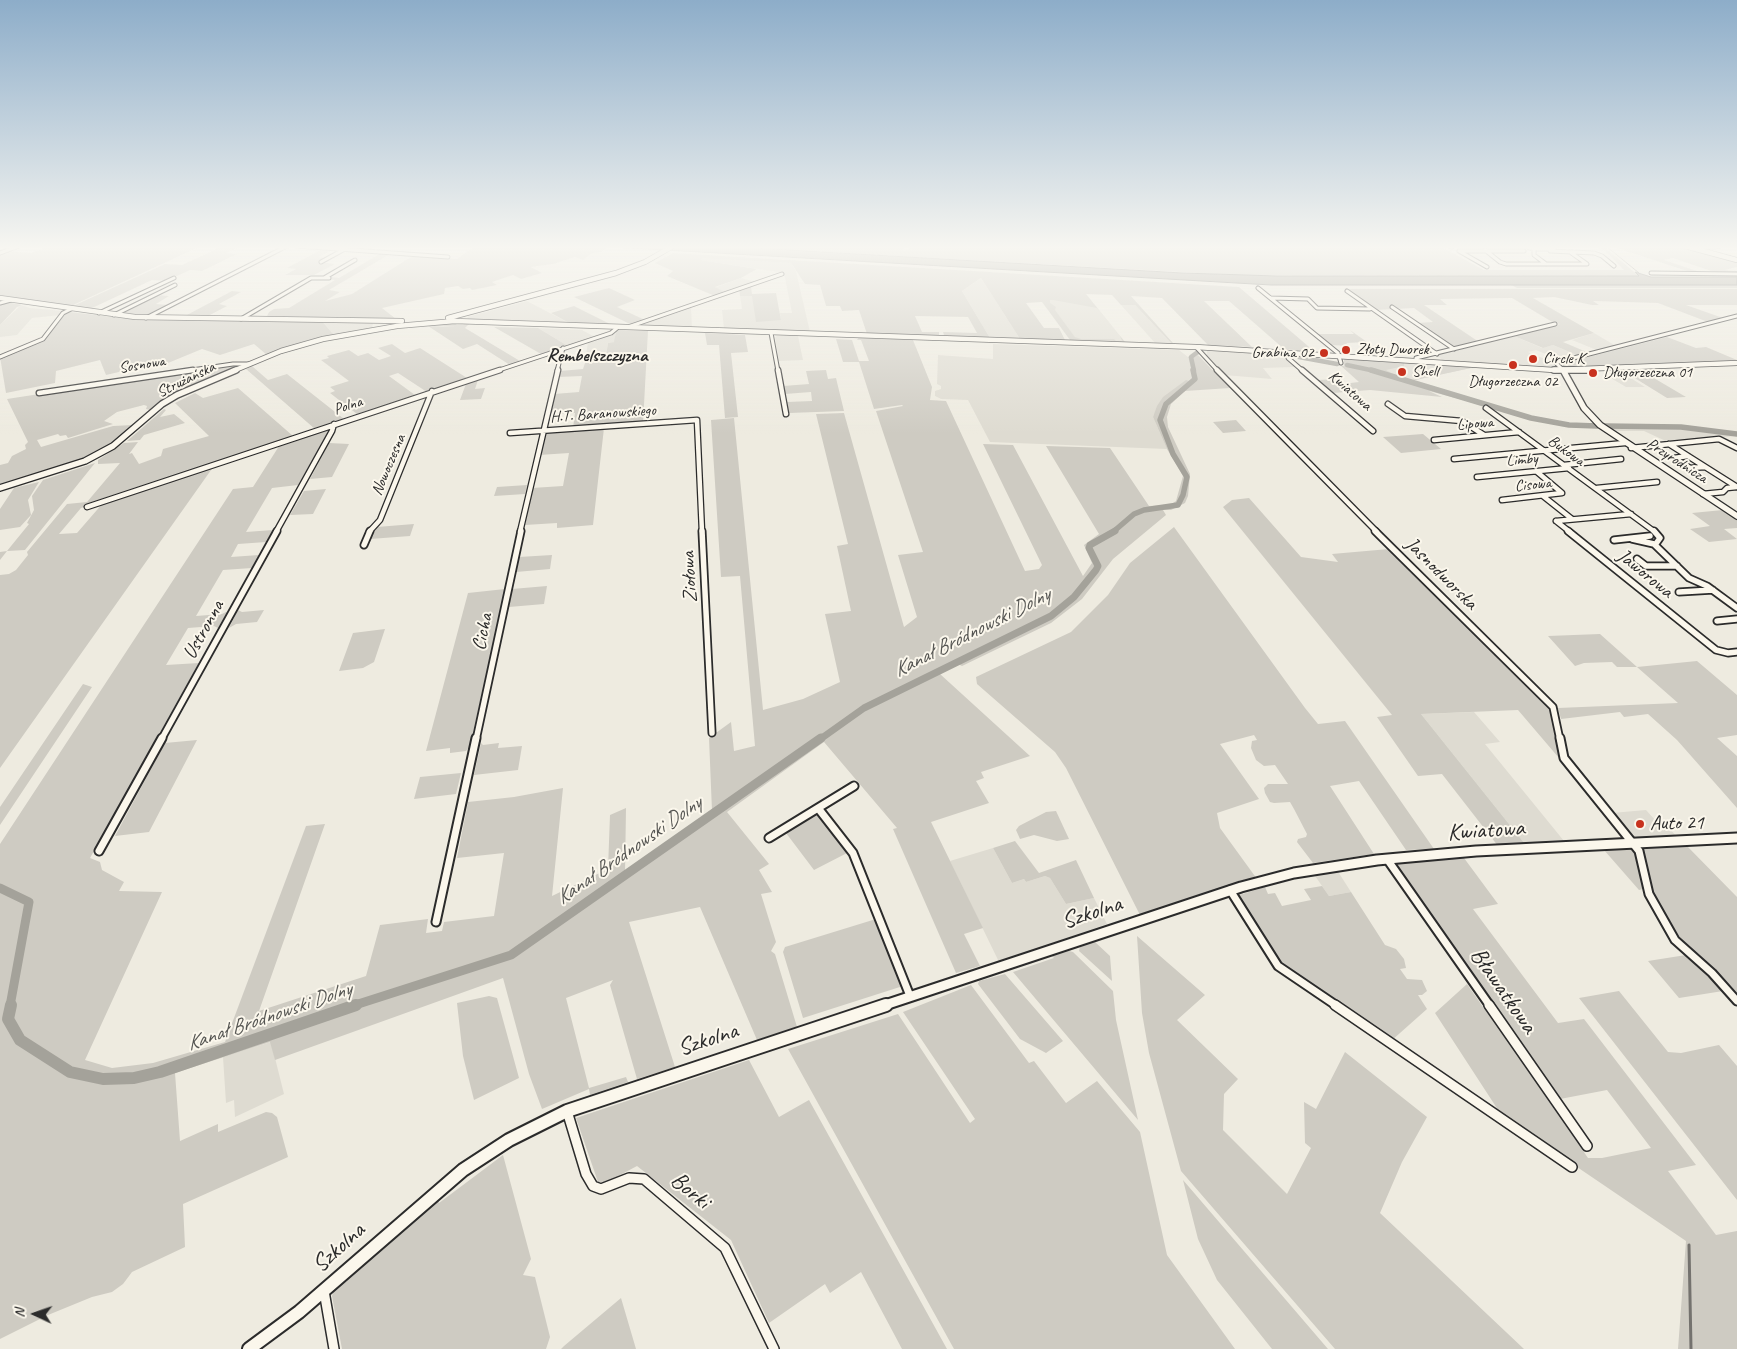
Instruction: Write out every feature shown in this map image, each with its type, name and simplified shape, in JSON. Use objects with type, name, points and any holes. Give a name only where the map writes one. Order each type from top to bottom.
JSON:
[{"type":"main road","points":[[71,309],[146,318],[368,320],[398,324],[455,320],[616,328],[1196,346],[1563,370],[1737,363]]},
{"type":"main road","points":[[455,320],[493,309]]},
{"type":"main road","name":"Strużańska","points":[[0,488],[85,462],[114,446],[162,404],[177,395],[249,364],[308,342],[398,324]]},
{"type":"main road","name":"Przyrodnicza","points":[[1563,370],[1587,411],[1602,427],[1737,516]]},
{"type":"main road","name":"Kwiatowa","points":[[1241,886],[1303,871],[1387,859],[1504,849],[1737,838]]},
{"type":"main road","name":"Szkolna","points":[[249,1349],[299,1312],[422,1204],[464,1170],[509,1140],[567,1111],[1241,886]]},
{"type":"street","points":[[0,357],[44,339],[63,313],[71,309]]},
{"type":"street","points":[[100,313],[109,309]]},
{"type":"street","points":[[114,315],[126,309]]},
{"type":"street","points":[[146,318],[164,309]]},
{"type":"street","points":[[241,319],[258,309]]},
{"type":"street","points":[[624,328],[676,309]]},
{"type":"street","points":[[1284,309],[1340,356],[1341,363]]},
{"type":"street","points":[[1372,309],[1437,354]]},
{"type":"street","points":[[1395,309],[1455,349]]},
{"type":"street","points":[[1563,370],[1557,364],[1558,362],[1737,316]]},
{"type":"street","points":[[1416,361],[1416,358],[1555,324]]},
{"type":"street","name":"Polna","points":[[87,507],[610,333],[616,328]]},
{"type":"street","points":[[771,333],[786,414]]},
{"type":"street","name":"Jasnodworska","points":[[1196,346],[1207,360],[1294,449],[1553,707],[1562,753],[1566,763],[1634,843]]},
{"type":"street","name":"Cicha","points":[[436,922],[543,431],[563,348]]},
{"type":"street","name":"Kwiatowa","points":[[1286,352],[1288,358],[1373,431]]},
{"type":"street","name":"Sosnowa","points":[[39,394],[234,364],[249,364]]},
{"type":"street","name":"Nowoczesna","points":[[364,545],[370,532],[380,520],[432,391]]},
{"type":"street","points":[[1388,404],[1405,416],[1462,421],[1484,435]]},
{"type":"street","name":"Bukowa","points":[[1486,408],[1659,535],[1660,538],[1654,544]]},
{"type":"street","name":"H.T. Baranowskiego","points":[[510,433],[698,420]]},
{"type":"street","name":"Ziołowa","points":[[698,420],[712,733]]},
{"type":"street","name":"Ustronna","points":[[98,851],[332,431],[334,424]]},
{"type":"street","name":"Lipowa","points":[[1434,440],[1518,432]]},
{"type":"street","points":[[1454,459],[1608,445],[1669,444],[1719,439],[1737,448]]},
{"type":"street","points":[[1669,444],[1737,487]]},
{"type":"street","points":[[1688,456],[1674,458],[1690,468],[1705,467]]},
{"type":"street","points":[[1564,465],[1621,459]]},
{"type":"street","name":"Limby","points":[[1477,477],[1569,468]]},
{"type":"street","name":"Cisowa","points":[[1502,500],[1562,493],[1536,471]]},
{"type":"street","points":[[1596,488],[1657,482]]},
{"type":"street","points":[[1703,494],[1723,492],[1726,488],[1737,487]]},
{"type":"street","points":[[1543,496],[1572,519],[1630,514]]},
{"type":"street","name":"Jaworowa","points":[[1572,519],[1556,521],[1716,650],[1728,653],[1737,652]]},
{"type":"street","points":[[1614,540],[1650,536]]},
{"type":"street","points":[[1631,538],[1640,542],[1654,544],[1689,578],[1713,590],[1737,608]]},
{"type":"street","points":[[1637,559],[1646,566],[1677,566]]},
{"type":"street","points":[[1679,592],[1713,590]]},
{"type":"street","points":[[1717,621],[1737,618]]},
{"type":"street","points":[[769,838],[854,786]]},
{"type":"street","points":[[818,808],[853,853],[910,996]]},
{"type":"street","points":[[1634,843],[1639,851],[1649,894],[1675,940],[1712,973],[1737,1001]]},
{"type":"street","name":"Bławatkowa","points":[[1387,859],[1587,1146]]},
{"type":"street","points":[[1230,890],[1278,966],[1572,1167]]},
{"type":"street","name":"Borki","points":[[567,1111],[586,1174],[593,1186],[601,1189],[629,1178],[644,1179],[726,1248],[774,1349]]},
{"type":"street","points":[[324,1291],[334,1349]]},
{"type":"shaded area","points":[[0,309],[15,309],[0,325]]},
{"type":"shaded area","points":[[17,309],[64,311],[61,315],[32,318],[17,335],[0,337],[0,325]]},
{"type":"shaded area","points":[[128,309],[161,309],[149,315],[120,313]]},
{"type":"shaded area","points":[[198,309],[221,309],[208,316],[185,316]]},
{"type":"shaded area","points":[[274,309],[383,309],[396,319],[267,316]]},
{"type":"shaded area","points":[[497,309],[542,309],[571,324],[469,321],[467,317]]},
{"type":"shaded area","points":[[564,309],[580,309],[612,325],[571,324],[551,313]]},
{"type":"shaded area","points":[[599,309],[621,309],[645,320],[632,325]]},
{"type":"shaded area","points":[[682,309],[691,309],[692,328],[633,326]]},
{"type":"shaded area","points":[[754,309],[779,309],[781,320],[756,322]]},
{"type":"shaded area","points":[[768,309],[781,320],[780,313],[792,313],[791,309],[805,309],[810,332],[724,329],[722,310]]},
{"type":"shaded area","points":[[841,309],[973,309],[990,338],[944,335],[943,332],[977,333],[968,317],[915,316],[922,332],[939,332],[939,336],[867,334],[859,310],[842,311]]},
{"type":"shaded area","points":[[973,309],[1001,309],[1020,339],[990,338]]},
{"type":"shaded area","points":[[1001,309],[1030,309],[1044,328],[1059,328],[1065,340],[1020,339]]},
{"type":"shaded area","points":[[1047,309],[1055,309],[1075,337],[1081,339],[1114,339],[1116,341],[1070,340]]},
{"type":"shaded area","points":[[1053,309],[1098,309],[1125,342],[1077,340]]},
{"type":"shaded area","points":[[1125,309],[1139,309],[1171,343],[1155,343]]},
{"type":"shaded area","points":[[1139,309],[1143,309],[1173,343]]},
{"type":"shaded area","points":[[1173,309],[1212,309],[1252,347],[1208,345]]},
{"type":"shaded area","points":[[1238,309],[1265,309],[1315,352],[1284,349]]},
{"type":"shaded area","points":[[1415,309],[1430,309],[1479,342],[1455,348],[1417,323],[1433,322]]},
{"type":"shaded area","points":[[1530,309],[1552,309],[1594,333],[1563,342],[1589,353],[1579,356],[1553,345],[1543,348],[1514,336],[1560,324],[1554,323]]},
{"type":"shaded area","points":[[1674,309],[1697,309],[1723,318],[1708,322]]},
{"type":"shaded area","points":[[66,313],[138,320],[321,320],[334,335],[309,340],[267,355],[254,344],[220,355],[202,349],[168,363],[162,362],[106,375],[100,360],[56,371],[55,383],[6,393],[0,357],[44,340]]},
{"type":"shaded area","points":[[322,321],[373,323],[372,328],[334,335]]},
{"type":"shaded area","points":[[457,323],[456,325],[469,324],[465,328],[520,361],[510,365],[477,344],[463,349],[428,326],[455,327],[430,325]]},
{"type":"shaded area","points":[[494,327],[538,328],[568,346],[541,354]]},
{"type":"shaded area","points":[[538,328],[582,330],[595,337],[568,346]]},
{"type":"shaded area","points":[[1350,330],[1367,342],[1346,343],[1350,346],[1330,345],[1317,334],[1354,334]]},
{"type":"shaded area","points":[[616,331],[648,331],[643,423],[573,428],[575,413],[549,415],[554,394],[579,392],[582,376],[558,377],[560,371],[583,369],[585,363],[605,362],[608,343],[614,342]]},
{"type":"shaded area","points":[[615,333],[615,342],[608,343],[605,362],[585,363],[588,341]]},
{"type":"shaded area","points":[[705,333],[745,335],[748,352],[731,353],[738,417],[725,418],[719,345],[707,345]]},
{"type":"shaded area","points":[[1594,333],[1616,346],[1599,351],[1572,340]]},
{"type":"shaded area","points":[[798,336],[803,360],[779,361],[775,337]]},
{"type":"shaded area","points":[[1514,336],[1542,348],[1553,345],[1579,356],[1560,360],[1536,350],[1528,352],[1552,362],[1555,366],[1550,368],[1442,360],[1437,355]]},
{"type":"shaded area","points":[[859,337],[913,340],[932,387],[930,400],[946,401],[1025,571],[1039,569],[1042,565],[983,444],[1013,445],[1083,576],[1092,563],[1084,545],[1099,534],[1046,446],[1110,448],[1149,506],[1170,505],[1176,501],[1183,476],[1167,449],[1153,417],[1157,406],[1163,397],[1186,380],[1189,381],[1193,378],[1188,357],[1198,351],[1201,353],[1198,355],[1230,388],[1185,391],[1171,404],[1167,417],[1168,427],[1190,474],[1188,496],[1185,503],[1171,510],[1163,510],[1166,515],[1113,559],[1082,599],[1051,623],[962,666],[958,664],[940,674],[1030,756],[981,772],[984,778],[976,781],[989,803],[931,822],[983,928],[964,934],[980,966],[956,973],[893,829],[897,828],[824,742],[727,812],[769,864],[759,870],[772,892],[761,894],[776,942],[771,951],[775,954],[797,1027],[757,1040],[700,907],[629,922],[675,1067],[637,1079],[610,985],[613,980],[566,998],[589,1088],[626,1077],[628,1082],[590,1095],[589,1089],[542,1109],[529,1074],[503,978],[275,1060],[270,1042],[175,1073],[180,1141],[218,1124],[218,1132],[266,1112],[272,1113],[277,1117],[288,1157],[183,1204],[185,1247],[132,1272],[123,1284],[112,1292],[92,1297],[48,1315],[0,1339],[0,844],[233,489],[253,487],[281,443],[331,428],[298,485],[272,488],[246,532],[273,530],[266,542],[238,544],[231,557],[259,555],[252,568],[223,570],[196,616],[222,614],[228,611],[218,628],[214,626],[188,628],[166,665],[199,663],[90,858],[100,862],[102,870],[124,882],[119,891],[162,892],[85,1060],[112,1068],[153,1063],[225,1042],[306,826],[325,824],[259,1011],[366,976],[380,925],[428,919],[426,933],[442,931],[444,922],[494,916],[504,853],[457,858],[468,802],[514,797],[563,788],[552,896],[608,869],[610,815],[626,808],[625,873],[712,811],[709,738],[731,722],[734,751],[755,746],[740,576],[721,577],[711,420],[734,418],[763,710],[803,699],[840,682],[825,614],[851,611],[837,546],[848,544],[816,414],[844,413],[904,627],[917,617],[898,555],[923,552],[876,411],[903,406],[874,409],[859,362],[843,362],[836,339],[852,340],[859,361],[869,361],[861,340],[857,340]]},
{"type":"shaded area","points":[[1667,337],[1696,348],[1706,347],[1737,360],[1643,366],[1565,367],[1561,364]]},
{"type":"shaded area","points":[[392,344],[405,353],[420,348],[467,378],[427,392],[398,373],[389,376],[415,395],[357,414],[330,393],[335,391],[330,387],[349,381],[321,360],[329,358],[327,356],[349,350],[358,356],[368,353],[379,360],[391,356],[378,348]]},
{"type":"shaded area","points":[[993,344],[1179,350],[1188,357],[1193,378],[1158,408],[1153,417],[1167,449],[990,442],[968,400],[941,399],[935,396],[935,391],[941,389],[941,386],[937,384],[938,355],[993,359]]},
{"type":"shaded area","points":[[1207,350],[1283,356],[1295,367],[1263,368],[1272,379],[1224,375],[1207,358]]},
{"type":"shaded area","points":[[1344,359],[1404,363],[1404,366],[1386,370],[1399,377],[1413,380],[1421,377],[1417,375],[1440,370],[1442,366],[1469,366],[1471,368],[1411,381],[1536,418],[1574,424],[1596,425],[1597,427],[1570,426],[1542,421],[1429,391],[1442,397],[1370,390],[1333,393],[1318,380],[1336,379],[1342,384],[1359,382],[1340,365],[1344,366]]},
{"type":"shaded area","points":[[1401,363],[1471,368],[1410,381],[1374,370]]},
{"type":"shaded area","points":[[234,364],[244,365],[172,396],[150,410],[146,409],[147,406],[144,405],[117,412],[104,421],[113,424],[68,438],[66,435],[60,436],[58,434],[37,440],[41,447],[113,426],[133,425],[108,447],[89,457],[0,486],[0,465],[8,463],[12,456],[26,449],[25,445],[28,442],[7,399]]},
{"type":"shaded area","points":[[252,366],[268,380],[287,374],[344,419],[315,429],[246,369]]},
{"type":"shaded area","points":[[826,370],[828,379],[836,378],[844,411],[789,413],[787,402],[812,401],[811,392],[785,394],[783,386],[809,384],[806,371]]},
{"type":"shaded area","points":[[1639,371],[1686,397],[1667,398],[1633,377],[1643,375]]},
{"type":"shaded area","points":[[1602,373],[1615,377],[1629,377],[1645,387],[1626,387]]},
{"type":"shaded area","points":[[479,377],[475,389],[485,388],[481,399],[460,400],[467,381]]},
{"type":"shaded area","points":[[238,388],[293,436],[81,508],[59,534],[77,533],[103,503],[216,463],[0,768],[0,575],[9,574],[16,570],[28,555],[27,552],[67,504],[87,502],[120,463],[98,464],[98,460],[124,443],[138,442],[129,454],[132,453],[139,464],[161,456],[163,449],[209,436],[175,403],[195,393],[203,398]]},
{"type":"shaded area","points":[[164,409],[166,410],[160,417],[174,414],[185,423],[144,435],[140,440],[127,441]]},
{"type":"shaded area","points":[[1236,420],[1246,431],[1223,433],[1213,422]]},
{"type":"shaded area","points":[[1603,424],[1686,427],[1737,433],[1737,435],[1678,428],[1607,427]]},
{"type":"shaded area","points":[[604,428],[593,525],[557,528],[557,523],[525,525],[532,488],[563,486],[569,453],[539,455],[544,434]]},
{"type":"shaded area","points":[[1607,428],[1678,428],[1735,436],[1668,442],[1644,431],[1614,431]]},
{"type":"shaded area","points":[[1423,434],[1441,449],[1401,453],[1383,437]]},
{"type":"shaded area","points":[[329,443],[349,444],[332,477],[310,479]]},
{"type":"shaded area","points":[[95,463],[25,550],[7,551],[29,524],[27,523],[34,510],[32,496],[43,480]]},
{"type":"shaded area","points":[[39,482],[28,500],[31,515],[20,527],[0,530],[0,509],[14,488]]},
{"type":"shaded area","points":[[527,485],[525,494],[494,496],[497,487]]},
{"type":"shaded area","points":[[326,489],[313,514],[290,515],[304,491]]},
{"type":"shaded area","points":[[1249,498],[1301,557],[1338,562],[1332,554],[1389,549],[1552,708],[1559,758],[1518,710],[1421,714],[1525,844],[1498,846],[1442,774],[1418,776],[1377,717],[1392,715],[1223,507],[1232,500]]},
{"type":"shaded area","points":[[1723,510],[1737,518],[1737,528],[1724,529],[1737,539],[1709,542],[1690,529],[1710,526],[1692,513]]},
{"type":"shaded area","points":[[414,524],[410,536],[370,539],[377,527]]},
{"type":"shaded area","points":[[1174,527],[1305,708],[1318,724],[1345,721],[1434,849],[1406,850],[1359,781],[1330,786],[1374,854],[1313,863],[1297,842],[1298,839],[1306,837],[1307,834],[1290,802],[1270,802],[1265,793],[1264,788],[1268,784],[1288,784],[1275,765],[1264,766],[1256,760],[1251,748],[1252,741],[1257,740],[1254,735],[1220,744],[1259,799],[1217,813],[1220,828],[1257,879],[1140,915],[1066,768],[1055,752],[977,684],[976,677],[1071,632],[1108,595],[1130,563]]},
{"type":"shaded area","points":[[7,551],[0,560],[0,552]]},
{"type":"shaded area","points":[[552,555],[550,569],[516,572],[519,557]]},
{"type":"shaded area","points":[[547,586],[544,604],[509,607],[512,589]]},
{"type":"shaded area","points":[[505,589],[470,746],[466,751],[450,753],[450,748],[426,751],[468,593]]},
{"type":"shaded area","points":[[238,610],[242,612],[264,610],[257,622],[236,624],[229,628]]},
{"type":"shaded area","points":[[385,629],[374,662],[363,668],[339,671],[353,633]]},
{"type":"shaded area","points":[[1600,634],[1637,667],[1617,667],[1612,662],[1584,663],[1575,666],[1548,636]]},
{"type":"shaded area","points":[[1697,661],[1737,695],[1737,735],[1717,738],[1737,756],[1737,808],[1677,740],[1648,714],[1624,717],[1620,712],[1561,719],[1558,708],[1678,703],[1637,667]]},
{"type":"shaded area","points":[[83,684],[92,687],[0,825],[0,807]]},
{"type":"shaded area","points":[[1474,712],[1500,742],[1485,744],[1564,841],[1525,844],[1421,714]]},
{"type":"shaded area","points":[[197,740],[149,832],[115,836],[165,743]]},
{"type":"shaded area","points":[[481,743],[483,745],[499,743],[498,748],[522,746],[518,770],[474,775]]},
{"type":"shaded area","points":[[461,773],[456,794],[414,799],[420,777]]},
{"type":"shaded area","points":[[1646,810],[1664,830],[1671,830],[1676,836],[1637,837],[1631,835],[1612,813]]},
{"type":"shaded area","points":[[1056,811],[1069,839],[1057,841],[1034,835],[1020,839],[1016,830],[1019,826],[1046,812]]},
{"type":"shaded area","points":[[815,815],[819,816],[849,852],[814,870],[786,833]]},
{"type":"shaded area","points":[[1015,841],[1039,873],[1076,860],[1094,898],[1066,904],[1050,878],[1045,876],[1026,882],[1024,879],[1012,883],[993,848]]},
{"type":"shaded area","points":[[1686,845],[1737,897],[1737,996],[1683,941],[1671,926],[1652,893],[1643,847]]},
{"type":"shaded area","points":[[993,848],[1012,883],[1024,879],[1026,882],[1045,876],[1050,878],[1066,904],[1094,898],[1107,924],[999,962],[950,861]]},
{"type":"shaded area","points":[[1629,848],[1633,850],[1636,856],[1643,889],[1639,890],[1604,850]]},
{"type":"shaded area","points":[[1464,858],[1498,904],[1473,909],[1558,1023],[1584,1019],[1696,1165],[1668,1171],[1716,1235],[1737,1231],[1737,1349],[1678,1349],[1686,1241],[1502,1116],[1435,1013],[1467,984],[1588,1158],[1602,1158],[1651,1148],[1607,1090],[1560,1099],[1395,864]]},
{"type":"shaded area","points":[[1337,870],[1351,892],[1329,896],[1313,873]]},
{"type":"shaded area","points":[[1322,886],[1329,896],[1351,892],[1385,945],[1396,949],[1404,959],[1406,968],[1400,969],[1407,979],[1422,980],[1427,991],[1422,995],[1418,995],[1427,1009],[1391,1041],[1278,963],[1236,896],[1265,887],[1268,894],[1275,893],[1282,906],[1311,900],[1304,889]]},
{"type":"shaded area","points":[[876,919],[903,986],[803,1018],[783,952],[785,947]]},
{"type":"shaded area","points":[[1137,936],[1205,995],[1177,1020],[1238,1079],[1224,1094],[1223,1130],[1287,1194],[1311,1148],[1305,1143],[1304,1102],[1316,1109],[1345,1052],[1427,1117],[1402,1162],[1380,1213],[1524,1349],[1335,1349],[1181,1171],[1149,1053],[1142,1013]]},
{"type":"shaded area","points":[[1095,942],[1110,956],[1112,981],[1079,951],[1080,947]]},
{"type":"shaded area","points":[[1069,951],[1073,952],[1113,991],[1116,1020],[1138,1120],[1013,972]]},
{"type":"shaded area","points":[[1686,955],[1708,974],[1723,991],[1679,998],[1648,961]]},
{"type":"shaded area","points":[[1005,974],[1063,1041],[1046,1053],[1020,1039],[978,984],[979,981]]},
{"type":"shaded area","points":[[971,985],[1029,1063],[1034,1061],[1066,1103],[1097,1081],[1140,1132],[1167,1255],[1235,1349],[954,1349],[788,1049],[898,1014],[970,1123],[975,1119],[903,1012]]},
{"type":"shaded area","points":[[1619,991],[1668,1052],[1681,1053],[1719,1045],[1737,1066],[1737,1200],[1579,998]]},
{"type":"shaded area","points":[[489,996],[497,998],[519,1078],[474,1100],[463,1056],[457,1003]]},
{"type":"shaded area","points":[[271,1042],[284,1094],[235,1117],[234,1100],[226,1103],[223,1057]]},
{"type":"shaded area","points":[[749,1060],[779,1117],[809,1100],[947,1349],[902,1349],[861,1272],[830,1293],[825,1284],[769,1323],[731,1240],[637,1166],[605,1183],[598,1182],[576,1118]]},
{"type":"shaded area","points":[[503,1155],[531,1259],[523,1275],[535,1277],[550,1337],[546,1349],[342,1349],[332,1296],[334,1290],[438,1198],[439,1203]]},
{"type":"shaded area","points":[[1183,1180],[1328,1349],[1272,1349],[1217,1280],[1198,1239]]},
{"type":"shaded area","points":[[621,1298],[636,1349],[561,1349],[564,1346]]},
{"type":"waterway","name":"Kanał Bródnowski Dolny","points":[[1194,371],[1191,357],[1199,351]]},
{"type":"waterway","name":"Kanał Bródnowski Dolny","points":[[1269,354],[1285,355]]},
{"type":"waterway","name":"Kanał Bródnowski Dolny","points":[[1288,355],[1337,364]]},
{"type":"waterway","name":"Kanał Bródnowski Dolny","points":[[1347,365],[1373,370]]},
{"type":"waterway","name":"Kanał Bródnowski Dolny","points":[[1113,532],[1134,514],[1144,510],[1178,505],[1183,495],[1187,477],[1173,454],[1160,420],[1166,404],[1195,379],[1193,370]]},
{"type":"waterway","name":"Kanał Bródnowski Dolny","points":[[1373,370],[1531,418],[1569,425],[1597,426]]},
{"type":"waterway","name":"Kanał Bródnowski Dolny","points":[[1605,426],[1681,427],[1737,434]]},
{"type":"waterway","name":"Kanał Bródnowski Dolny","points":[[819,740],[864,708],[1051,616],[1074,597],[1096,570],[1098,566],[1089,548],[1090,545],[1115,531]]},
{"type":"waterway","name":"Kanał Bródnowski Dolny","points":[[352,1006],[511,955],[821,738]]},
{"type":"waterway","name":"Kanał Bródnowski Dolny","points":[[0,888],[29,902],[10,1006]]},
{"type":"waterway","name":"Kanał Bródnowski Dolny","points":[[11,1005],[8,1019],[20,1040],[70,1072],[103,1079],[134,1078],[160,1072],[356,1005]]},
{"type":"waterway","points":[[1689,1245],[1691,1349]]},
{"type":"place","name":"Złoty Dworek","points":[[1346,350]]},
{"type":"place","name":"Grabina 02","points":[[1324,353]]},
{"type":"place","name":"Circle K","points":[[1533,359]]},
{"type":"place","name":"Długorzeczna 02","points":[[1513,365]]},
{"type":"place","name":"Shell","points":[[1402,372]]},
{"type":"place","name":"Długorzeczna 01","points":[[1593,373]]},
{"type":"place","name":"Auto 21","points":[[1640,824]]},
{"type":"district","name":"Rembelszczyzna","points":[[597,356]]}]
